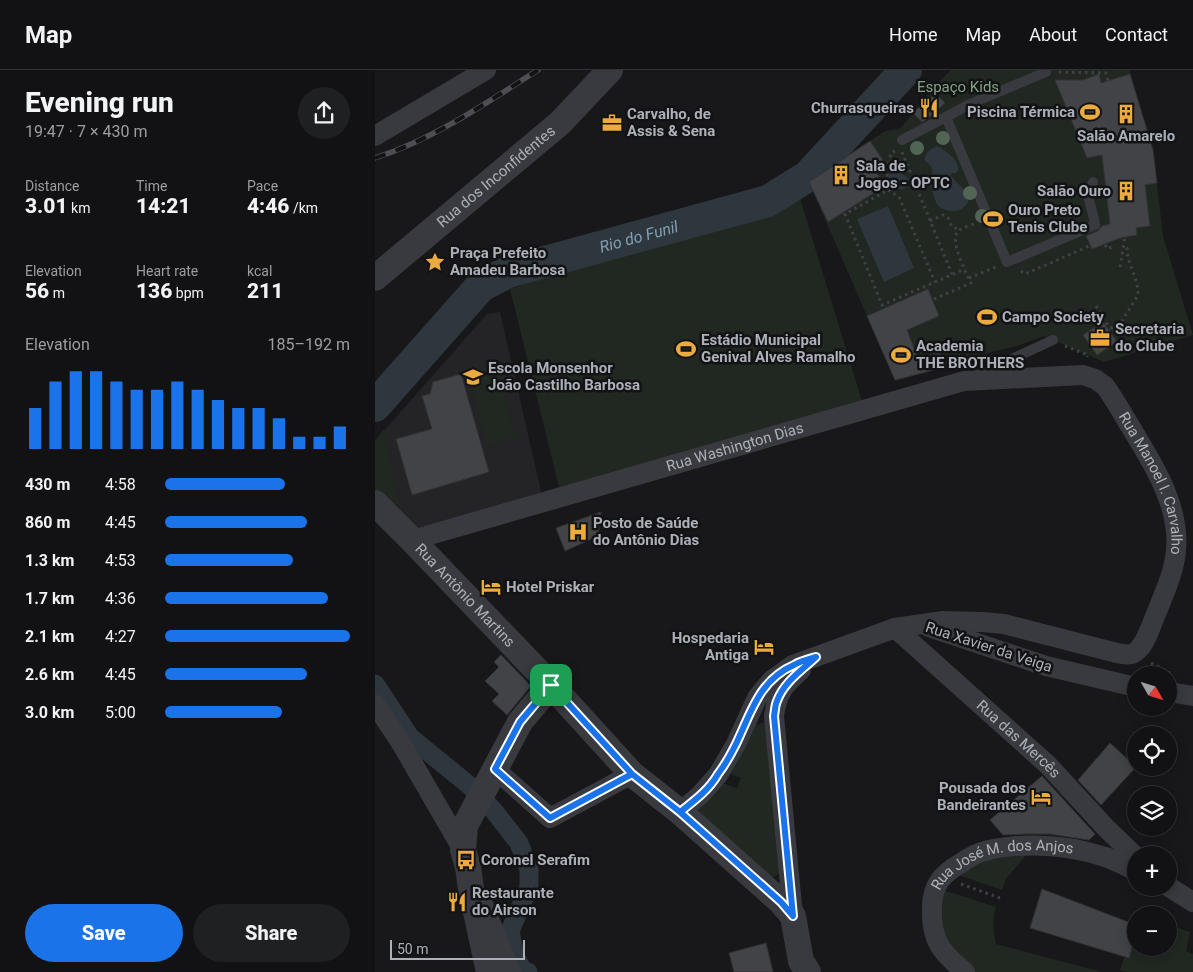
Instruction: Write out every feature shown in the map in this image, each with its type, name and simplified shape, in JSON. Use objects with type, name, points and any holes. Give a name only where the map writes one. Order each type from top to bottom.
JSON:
[{"type":"street","points":[[375,136],[486,70]]},
{"type":"street","name":"Rua dos Inconfidentes","points":[[375,278],[560,123],[609,70]]},
{"type":"street","name":"Rua Manoel I. Carvalho","points":[[963,381],[1083,375],[1095,379],[1105,386],[1112,396],[1151,460],[1165,491],[1173,514],[1176,544],[1172,570],[1147,637],[1133,654]]},
{"type":"street","name":"Rua Washington Dias","points":[[412,540],[963,381]]},
{"type":"street","name":"Rua Antônio Martins","points":[[375,503],[551,685],[632,774],[680,812],[781,902],[793,916]]},
{"type":"street","points":[[919,624],[943,621],[1004,624],[1117,654],[1133,654]]},
{"type":"street","name":"Rua Xavier da Veiga","points":[[680,812],[700,795],[718,775],[736,744],[757,698],[772,680],[793,665],[895,628],[919,624],[1046,666],[1127,685]]},
{"type":"street","name":"Rua das Mercês","points":[[895,628],[1048,764],[1127,848]]},
{"type":"street","points":[[808,972],[801,961],[793,916],[774,716],[776,702],[782,690],[790,680],[816,657]]},
{"type":"street","points":[[489,972],[466,859],[465,826],[520,722],[551,685]]},
{"type":"street","points":[[1177,687],[1193,696]]},
{"type":"street","points":[[375,704],[401,743],[466,859],[511,972]]},
{"type":"street","points":[[486,788],[550,818],[632,774]]},
{"type":"street","name":"Rua José M. dos Anjos","points":[[965,972],[942,950],[934,933],[932,914],[935,889],[941,877],[954,867],[984,851],[1001,847],[1046,845],[1083,850],[1107,857],[1127,867]]},
{"type":"street","points":[[1177,892],[1193,902]]},
{"type":"lane","points":[[902,140],[970,104],[1046,72]]},
{"type":"lane","points":[[946,118],[1007,262],[1095,225],[1088,196],[1093,182]]},
{"type":"lane","name":"Rua Washington Dias","points":[[963,381],[1053,340]]},
{"type":"path","points":[[1046,72],[1106,73],[1108,81]]},
{"type":"path","points":[[888,190],[887,171],[891,153],[900,148],[952,274]]},
{"type":"path","points":[[888,190],[845,214],[882,306],[965,269]]},
{"type":"path","points":[[888,190],[899,197],[935,282]]},
{"type":"path","points":[[930,221],[943,215],[948,218],[955,236],[956,247],[971,283],[934,299]]},
{"type":"path","points":[[955,236],[957,232],[973,224]]},
{"type":"path","points":[[952,227],[961,230]]},
{"type":"path","points":[[1120,266],[1125,237]]},
{"type":"path","points":[[1025,274],[1087,249],[1102,238],[1107,250],[1112,247]]},
{"type":"path","points":[[1090,332],[1102,325],[1107,331],[1122,321],[1138,295],[1137,281],[1128,258],[1127,248],[1124,245]]},
{"type":"path","points":[[969,278],[1007,262]]},
{"type":"path","points":[[1096,306],[1110,329]]},
{"type":"path","points":[[1053,340],[1088,355],[1083,375]]},
{"type":"path","points":[[1133,654],[1149,666]]},
{"type":"path","points":[[941,877],[1000,898]]},
{"type":"shaded area","points":[[937,146],[947,152],[957,162],[958,169],[956,173],[950,175],[968,194],[968,202],[959,210],[951,211],[939,207],[928,178],[932,174],[932,170],[925,161],[925,156],[932,148]]},
{"type":"shaded area","points":[[897,157],[901,162],[901,172],[909,179],[907,187],[903,189],[894,188],[889,181],[891,168]]},
{"type":"shaded area","points":[[888,206],[914,268],[884,282],[857,219]]},
{"type":"shaded area","name":"Escola Monsenhor João Castilho Barbosa","points":[[500,312],[543,500],[403,531],[375,441],[487,314]]},
{"type":"green space","name":"Ouro Preto Tenis Clube","points":[[951,70],[1129,70],[1153,150],[1163,236],[1193,335],[1104,362],[1044,336],[1017,346],[895,381],[809,182],[885,131],[900,129],[932,89]]},
{"type":"green space","name":"Estádio Municipal Genival Alves Ramalho","points":[[799,195],[864,408],[562,499],[510,289]]},
{"type":"green space","points":[[496,363],[515,438],[486,445],[468,370]]},
{"type":"green space","points":[[384,429],[398,502],[392,514],[375,498],[375,441]]},
{"type":"green space","points":[[768,721],[780,873],[771,879],[697,813],[698,808],[722,783],[737,788],[741,778],[728,773],[752,726]]},
{"type":"green space","points":[[1028,853],[1006,879],[1002,890],[958,875],[976,861]]},
{"type":"green space","points":[[943,890],[996,907],[993,925],[996,944],[1102,972],[973,972],[949,950],[939,921]]},
{"type":"green space","points":[[1177,928],[1190,932],[1186,951],[1193,954],[1193,972],[1126,972],[1120,970],[1127,950],[1127,956],[1177,956]]},
{"type":"building","points":[[1099,74],[1101,83],[1130,74],[1153,150],[1157,183],[1145,185],[1150,226],[1136,228],[1137,235],[1120,238],[1092,249],[1086,236],[1098,231],[1102,226],[1110,224],[1102,155],[1087,158],[1055,80],[1083,80]]},
{"type":"building","name":"Churrasqueiras","points":[[935,93],[945,103],[922,122],[913,113]]},
{"type":"building","points":[[870,141],[883,160],[873,167],[885,186],[828,222],[809,182]]},
{"type":"building","points":[[928,289],[939,316],[907,330],[918,359],[940,352],[945,367],[895,380],[867,316]]},
{"type":"building","name":"Secretaria do Clube","points":[[1103,322],[1117,342],[1097,355],[1083,335]]},
{"type":"building","points":[[461,374],[489,472],[412,495],[396,439],[432,429],[422,396],[430,394],[433,382]]},
{"type":"building","name":"Posto de Saúde do Antônio Dias","points":[[601,512],[598,536],[565,551],[556,528]]},
{"type":"building","points":[[501,655],[531,686],[507,715],[492,701],[499,694],[485,681],[499,667],[494,662]]},
{"type":"building","points":[[1110,743],[1127,759],[1128,776],[1101,805],[1078,780]]},
{"type":"building","name":"Pousada dos Bandeirantes","points":[[1042,776],[1095,834],[1089,840],[1050,834],[1003,835],[990,820]]},
{"type":"building","points":[[1042,889],[1127,922],[1127,956],[1130,956],[1129,958],[1030,928]]},
{"type":"building","points":[[766,943],[773,972],[734,972],[729,953]]},
{"type":"waterway","name":"Rio do Funil","points":[[375,406],[481,286],[508,272],[768,201],[808,176],[906,70]]},
{"type":"waterway","points":[[375,684],[410,737],[470,786],[494,811],[519,843],[529,870],[529,887],[510,931],[515,956],[523,971],[528,972]]},
{"type":"railway","points":[[375,158],[439,131],[538,70]]},
{"type":"place","name":"Churrasqueiras","points":[[929,108]]},
{"type":"place","name":"Piscina Térmica","points":[[1090,112]]},
{"type":"place","name":"Salão Amarelo","points":[[1126,114]]},
{"type":"place","name":"Carvalho, de Assis & Sena","points":[[612,123]]},
{"type":"place","name":"Sala de Jogos - OPTC","points":[[841,175]]},
{"type":"place","name":"Salão Ouro","points":[[1126,191]]},
{"type":"place","name":"Ouro Preto Tenis Clube","points":[[993,219]]},
{"type":"place","name":"Praça Prefeito Amadeu Barbosa","points":[[435,262]]},
{"type":"place","name":"Campo Society","points":[[987,317]]},
{"type":"place","name":"Secretaria do Clube","points":[[1100,338]]},
{"type":"place","name":"Estádio Municipal Genival Alves Ramalho","points":[[686,349]]},
{"type":"place","name":"Academia THE BROTHERS","points":[[901,355]]},
{"type":"place","name":"Escola Monsenhor João Castilho Barbosa","points":[[473,377]]},
{"type":"place","name":"Posto de Saúde do Antônio Dias","points":[[578,532]]},
{"type":"place","name":"Hotel Priskar","points":[[491,587]]},
{"type":"place","name":"Hospedaria Antiga","points":[[764,647]]},
{"type":"place","name":"Pousada dos Bandeirantes","points":[[1041,797]]},
{"type":"place","name":"Coronel Serafim","points":[[466,860]]},
{"type":"place","name":"Restaurante do Airson","points":[[457,902]]},
{"type":"route","points":[[551,685],[520,722],[495,769],[550,818],[632,774],[680,812],[781,902],[793,916],[774,716],[776,702],[782,690],[790,680],[816,657],[793,665],[764,688],[757,698],[736,744],[718,775],[700,795],[680,812],[632,774],[551,685]]},
{"type":"park label","name":"Espaço Kids","points":[[958,87]]}]
